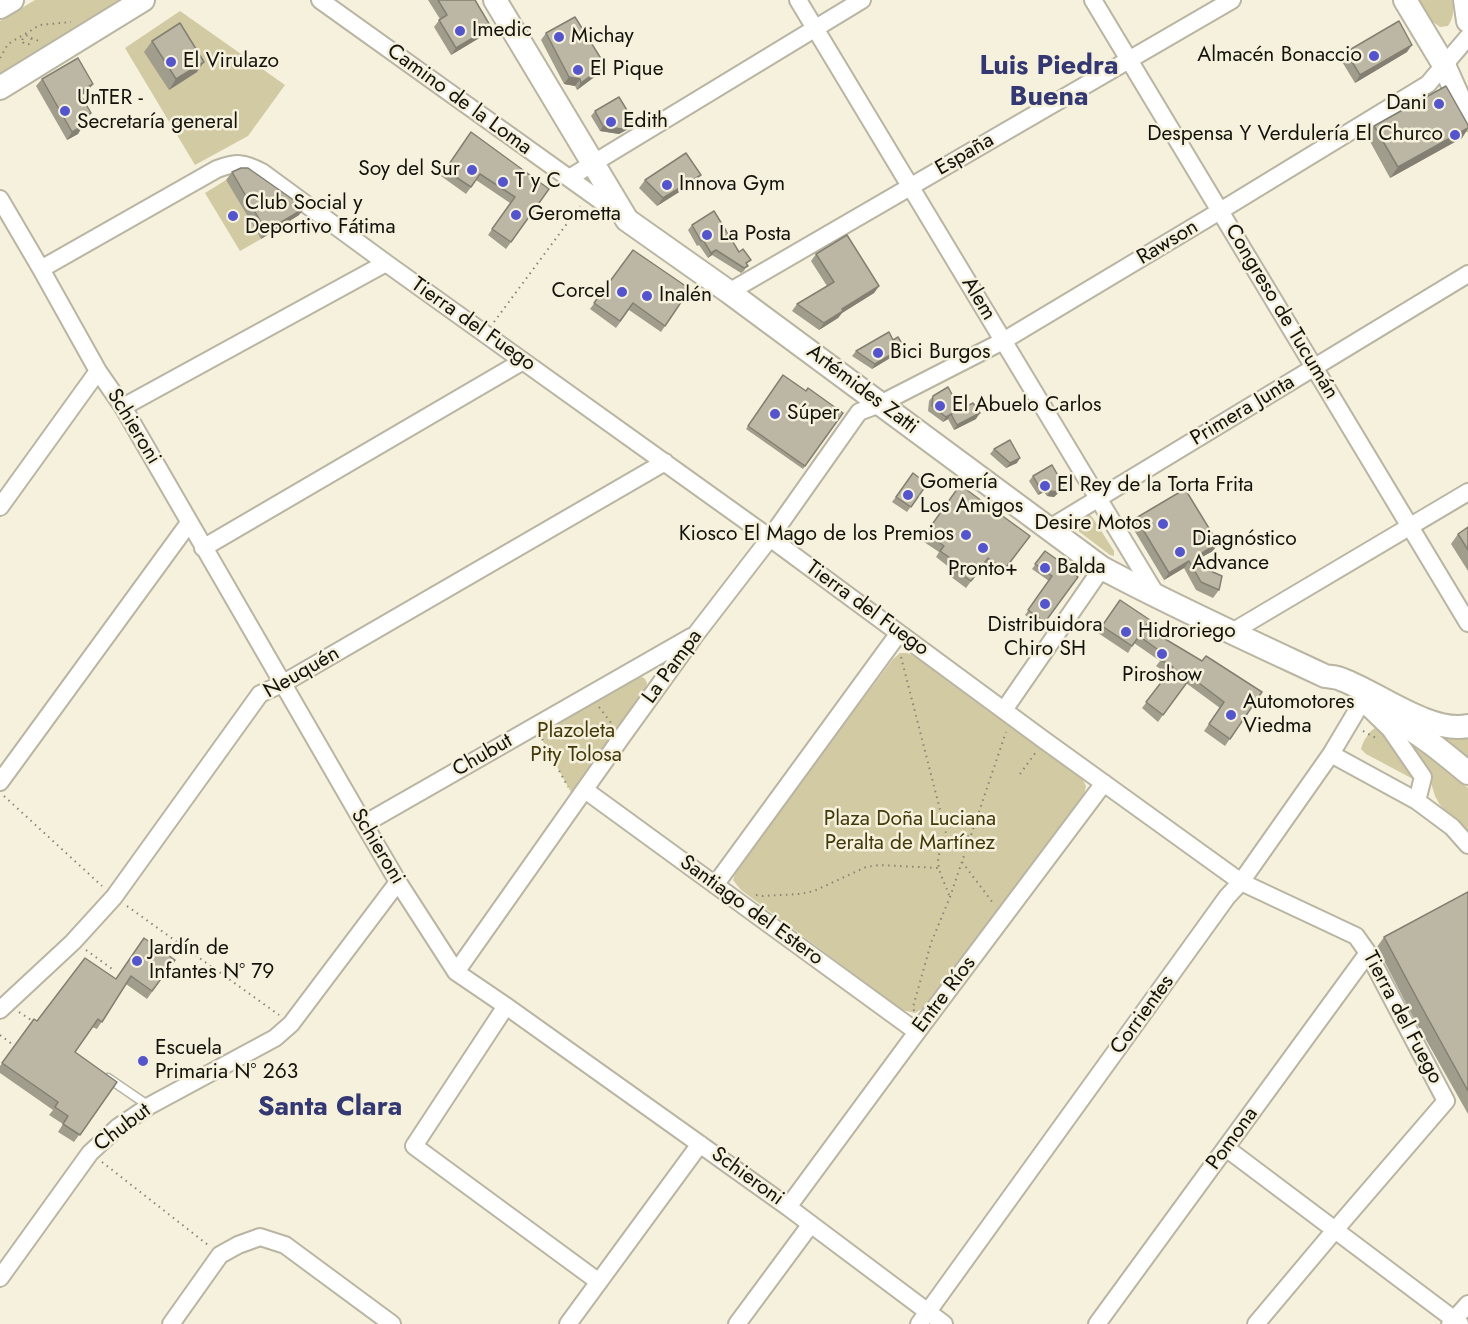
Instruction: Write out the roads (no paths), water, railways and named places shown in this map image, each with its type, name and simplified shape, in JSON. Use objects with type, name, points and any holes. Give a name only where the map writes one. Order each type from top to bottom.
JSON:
[{"type":"main road","points":[[0,7],[12,0]]},
{"type":"main road","points":[[0,88],[143,0]]},
{"type":"main road","points":[[1405,0],[1444,65],[1468,119]]},
{"type":"main road","points":[[1465,0],[1468,21]]},
{"type":"main road","name":"Artémides Zatti","points":[[499,1],[627,220],[729,292],[1102,568],[1232,633],[1325,676],[1342,679],[1422,719],[1444,725],[1468,726]]},
{"type":"main road","name":"Artémides Zatti","points":[[1325,676],[1335,687],[1408,727],[1468,773]]},
{"type":"street","name":"Camino de la Loma","points":[[320,0],[627,220]]},
{"type":"street","name":"Alem","points":[[798,0],[1158,597]]},
{"type":"street","points":[[569,178],[862,0]]},
{"type":"street","name":"Congreso de Tucumán","points":[[1093,0],[1468,623]]},
{"type":"street","name":"España","points":[[729,292],[1232,0]]},
{"type":"street","name":"Rawson","points":[[880,404],[1003,341],[1220,212],[1428,84],[1468,37]]},
{"type":"street","name":"Tierra del Fuego","points":[[41,269],[217,169],[232,164],[248,165],[262,172],[770,538],[1240,882],[1356,936],[1368,953],[1446,1101],[1335,1230]]},
{"type":"street","name":"Schieroni","points":[[0,199],[98,371],[123,407],[398,882],[456,972],[789,1207],[924,1318],[944,1324]]},
{"type":"street","points":[[0,233],[11,218]]},
{"type":"street","points":[[123,407],[386,263]]},
{"type":"street","name":"Primera Junta","points":[[1048,529],[1468,274]]},
{"type":"street","points":[[203,548],[523,361]]},
{"type":"street","points":[[0,507],[98,371]]},
{"type":"street","name":"La Pampa","points":[[456,972],[621,738],[696,634],[770,538],[859,412],[880,404]]},
{"type":"street","name":"Neuquén","points":[[4,1006],[73,942],[114,897],[260,694],[282,684],[665,462]]},
{"type":"street","points":[[1232,633],[1468,492]]},
{"type":"street","points":[[0,782],[189,523]]},
{"type":"street","points":[[1008,713],[1102,568]]},
{"type":"street","points":[[715,885],[899,633]]},
{"type":"street","name":"Chubut","points":[[364,824],[696,634]]},
{"type":"street","points":[[1362,702],[1390,729],[1423,777],[1417,801]]},
{"type":"street","name":"Corrientes","points":[[924,1318],[1240,882],[1331,754],[1362,702]]},
{"type":"street","points":[[1331,754],[1417,801],[1452,826],[1468,845]]},
{"type":"street","name":"Entre Ríos","points":[[789,1207],[1104,783]]},
{"type":"street","name":"Santiago del Estero","points":[[581,796],[715,885],[917,1032]]},
{"type":"street","name":"Chubut","points":[[0,1278],[90,1153],[118,1127],[149,1106],[275,1038],[291,1023],[398,882]]},
{"type":"street","name":"Pomona","points":[[1097,1324],[1368,953]]},
{"type":"street","points":[[506,1006],[414,1146],[599,1282]]},
{"type":"street","points":[[568,1324],[700,1144]]},
{"type":"street","points":[[1226,1148],[1455,1322],[1468,1304]]},
{"type":"street","points":[[737,1324],[811,1224]]},
{"type":"street","points":[[1257,1324],[1335,1230]]},
{"type":"street","points":[[171,1324],[220,1255],[260,1237],[285,1245],[382,1321]]},
{"type":"lane","points":[[99,1072],[149,1106]]},
{"type":"place","name":"Imedic","points":[[460,31]]},
{"type":"place","name":"Michay","points":[[559,37]]},
{"type":"place","name":"Almacén Bonaccio","points":[[1374,56]]},
{"type":"place","name":"El Virulazo","points":[[171,62]]},
{"type":"place","name":"El Pique","points":[[578,70]]},
{"type":"place","name":"Dani","points":[[1439,104]]},
{"type":"place","name":"UnTER - Secretaría general","points":[[65,111]]},
{"type":"place","name":"Edith","points":[[611,122]]},
{"type":"place","name":"Despensa Y Verdulería El Churco","points":[[1455,135]]},
{"type":"place","name":"Soy del Sur","points":[[472,170]]},
{"type":"place","name":"T y C","points":[[503,182]]},
{"type":"place","name":"Innova Gym","points":[[667,185]]},
{"type":"place","name":"Gerometta","points":[[516,215]]},
{"type":"place","name":"Club Social y Deportivo Fátima","points":[[233,216]]},
{"type":"place","name":"La Posta","points":[[707,235]]},
{"type":"place","name":"Corcel","points":[[622,292]]},
{"type":"place","name":"Inalén","points":[[647,296]]},
{"type":"place","name":"Bici Burgos","points":[[878,353]]},
{"type":"place","name":"El Abuelo Carlos","points":[[940,406]]},
{"type":"place","name":"Súper","points":[[775,414]]},
{"type":"place","name":"El Rey de la Torta Frita","points":[[1045,486]]},
{"type":"place","name":"Gomería Los Amigos","points":[[908,495]]},
{"type":"place","name":"Desire Motos","points":[[1163,524]]},
{"type":"place","name":"Kiosco El Mago de los Premios","points":[[966,535]]},
{"type":"place","name":"Pronto+","points":[[983,548]]},
{"type":"place","name":"Diagnóstico Advance","points":[[1180,552]]},
{"type":"place","name":"Balda","points":[[1045,568]]},
{"type":"place","name":"Distribuidora Chiro SH","points":[[1045,604]]},
{"type":"place","name":"Hidroriego","points":[[1126,632]]},
{"type":"place","name":"Piroshow","points":[[1162,654]]},
{"type":"place","name":"Automotores Viedma","points":[[1231,715]]},
{"type":"place","name":"Jardín de Infantes N° 79","points":[[137,961]]},
{"type":"place","name":"Escuela Primaria N° 263","points":[[143,1061]]},
{"type":"district","name":"Luis Piedra Buena","points":[[1049,82]]},
{"type":"district","name":"Santa Clara","points":[[330,1108]]},
{"type":"park label","name":"Plazoleta Pity Tolosa","points":[[576,744]]},
{"type":"park label","name":"Plaza Doña Luciana Peralta de Martínez","points":[[910,832]]}]
